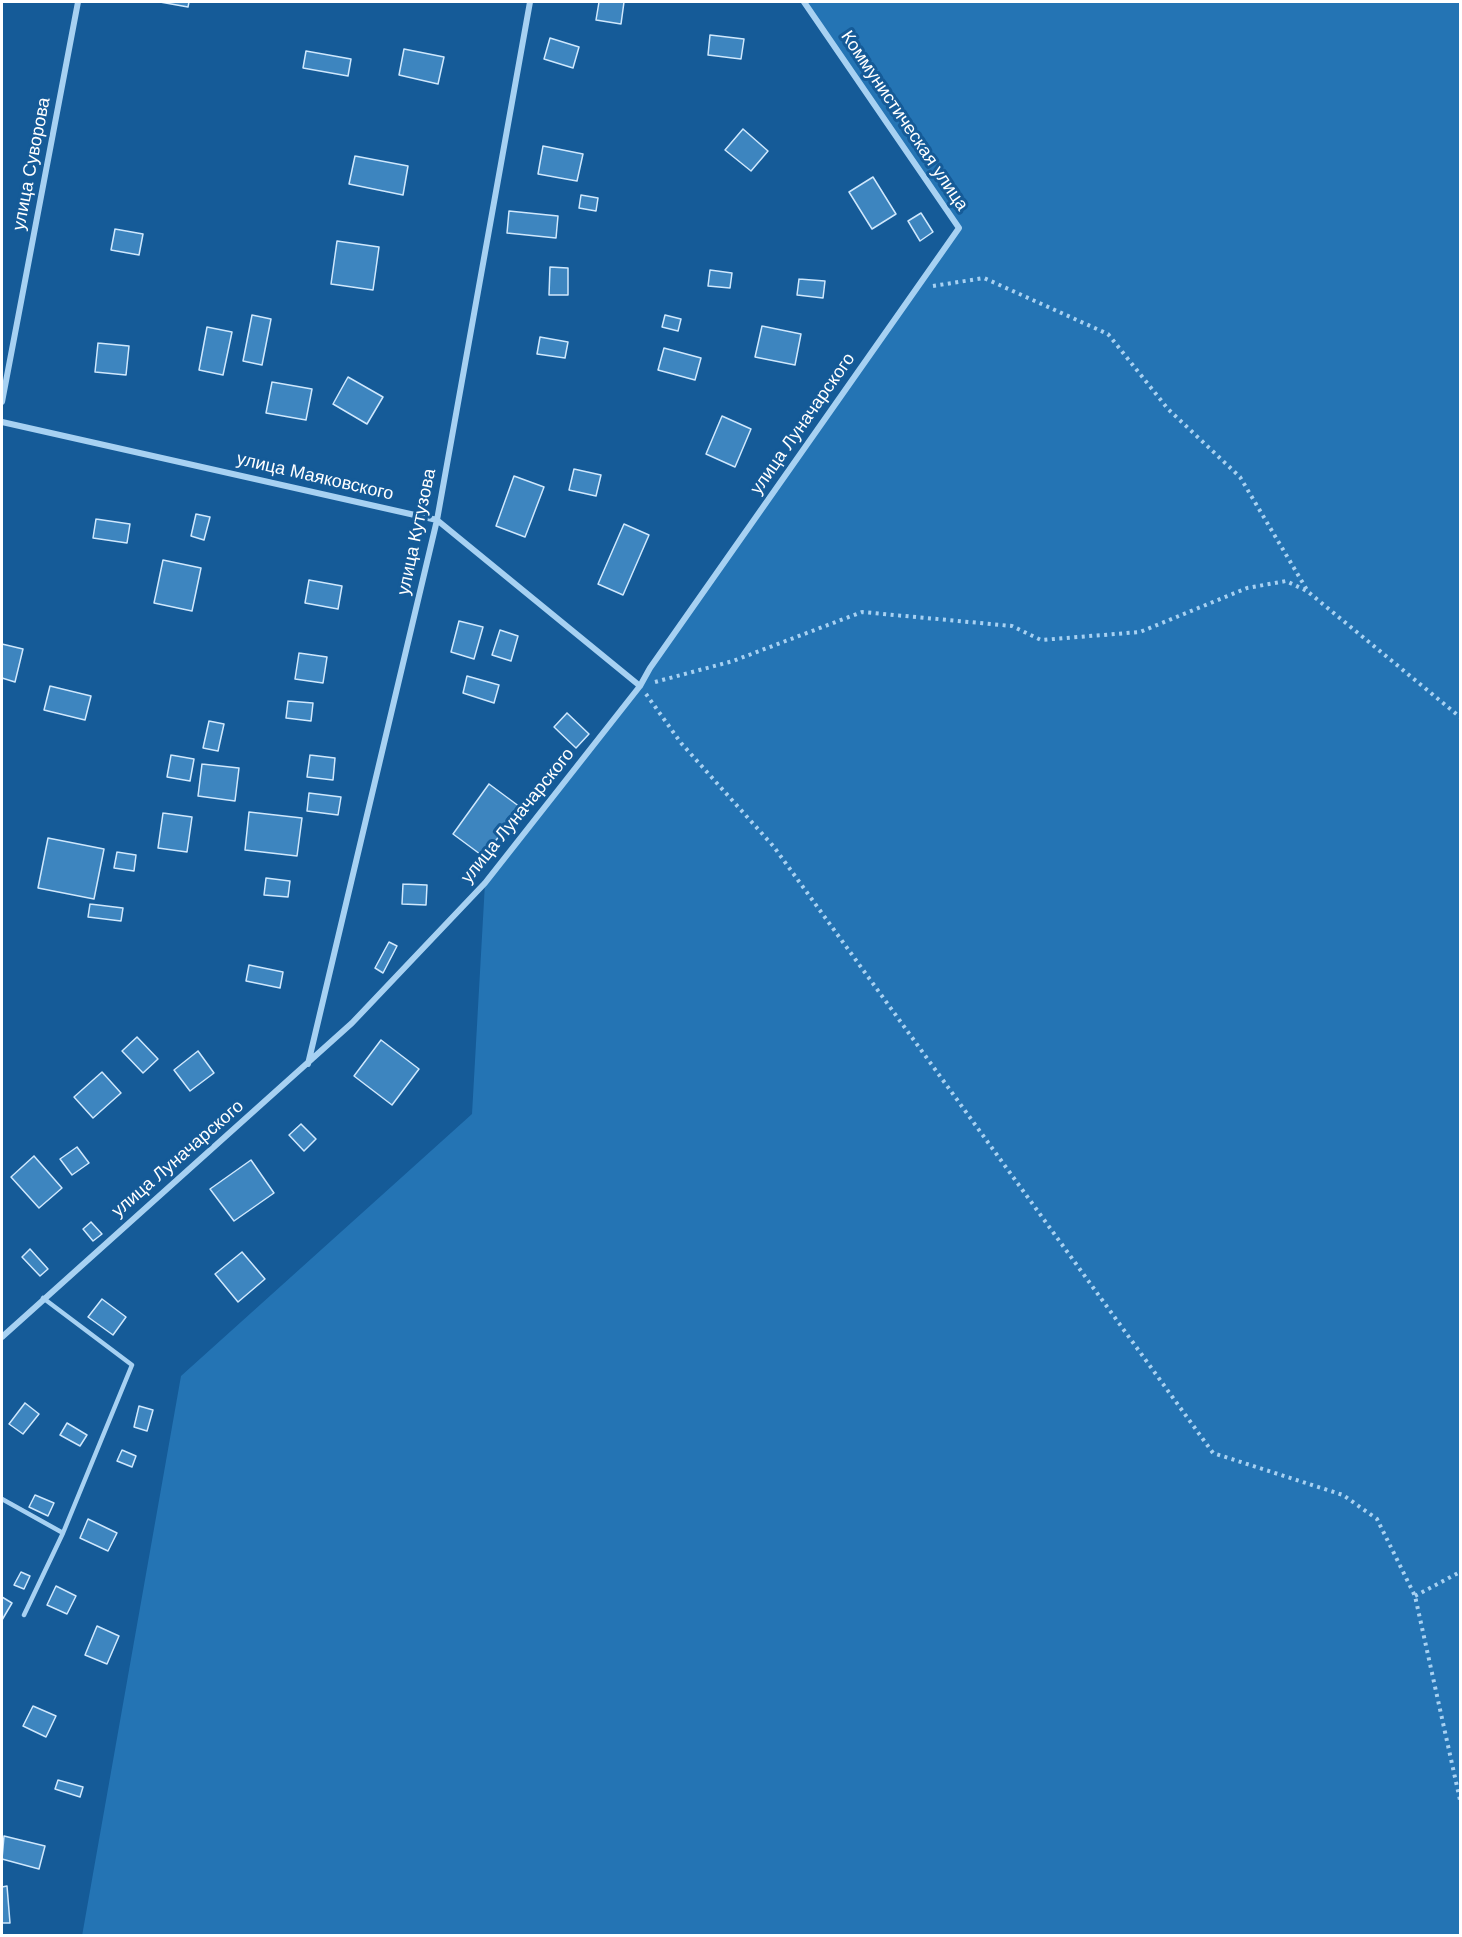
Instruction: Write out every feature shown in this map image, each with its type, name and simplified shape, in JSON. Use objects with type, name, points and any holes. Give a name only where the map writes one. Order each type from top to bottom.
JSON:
[{"type":"street","name":"улица Суворова","points":[[2,402],[78,2]]},
{"type":"street","name":"улица Кутузова","points":[[308,1065],[437,520],[530,2]]},
{"type":"street","name":"Коммунистическая улица","points":[[804,2],[959,228]]},
{"type":"street","name":"улица Луначарского","points":[[2,1337],[43,1297],[308,1065],[352,1023],[484,883],[640,686],[650,668],[959,228]]},
{"type":"street","name":"улица Маяковского","points":[[2,422],[437,520],[640,686]]},
{"type":"lane","points":[[24,1615],[63,1533],[132,1365],[43,1297]]},
{"type":"lane","points":[[2,1499],[63,1533]]},
{"type":"path","points":[[916,290],[984,278],[1108,334],[1168,409],[1240,477],[1307,591]]},
{"type":"path","points":[[1461,717],[1307,591],[1286,581],[1247,588],[1140,632],[1041,640],[1012,626],[862,612],[733,662],[640,686],[681,743],[774,847],[1213,1453],[1343,1494],[1377,1519],[1415,1596],[1461,1800]]},
{"type":"path","points":[[1415,1596],[1461,1572]]},
{"type":"shaded area","points":[[804,2],[1460,2],[1460,1935],[82,1936],[181,1376],[472,1114],[485,883],[640,686],[959,228]]},
{"type":"building","points":[[160,2],[189,2],[188,7]]},
{"type":"building","points":[[599,2],[624,2],[621,24],[596,20]]},
{"type":"building","points":[[710,35],[744,39],[741,59],[708,55]]},
{"type":"building","points":[[550,38],[579,47],[573,68],[544,59]]},
{"type":"building","points":[[404,49],[444,57],[438,84],[399,75]]},
{"type":"building","points":[[306,51],[351,59],[348,76],[303,68]]},
{"type":"building","points":[[743,129],[768,151],[751,171],[725,150]]},
{"type":"building","points":[[543,146],[583,154],[577,181],[538,174]]},
{"type":"building","points":[[355,156],[408,166],[403,195],[349,184]]},
{"type":"building","points":[[873,177],[896,214],[872,229],[849,192]]},
{"type":"building","points":[[581,195],[598,198],[596,211],[579,208]]},
{"type":"building","points":[[509,211],[558,216],[556,238],[507,233]]},
{"type":"building","points":[[921,213],[933,232],[920,241],[908,221]]},
{"type":"building","points":[[115,229],[143,234],[139,255],[111,250]]},
{"type":"building","points":[[337,241],[379,247],[373,290],[331,284]]},
{"type":"building","points":[[550,267],[568,268],[568,295],[549,295]]},
{"type":"building","points":[[710,270],[732,273],[730,288],[708,286]]},
{"type":"building","points":[[799,279],[825,281],[823,298],[797,295]]},
{"type":"building","points":[[252,315],[271,319],[262,365],[243,361]]},
{"type":"building","points":[[665,315],[681,319],[678,331],[662,327]]},
{"type":"building","points":[[762,326],[801,334],[795,365],[755,357]]},
{"type":"building","points":[[207,327],[232,332],[223,375],[199,370]]},
{"type":"building","points":[[540,337],[568,342],[565,358],[537,354]]},
{"type":"building","points":[[98,343],[129,346],[126,375],[95,372]]},
{"type":"building","points":[[664,348],[701,358],[695,380],[658,370]]},
{"type":"building","points":[[348,377],[383,397],[367,424],[333,404]]},
{"type":"building","points":[[272,382],[312,389],[306,420],[266,413]]},
{"type":"building","points":[[722,416],[751,429],[735,467],[706,454]]},
{"type":"building","points":[[574,469],[601,475],[596,496],[569,490]]},
{"type":"building","points":[[514,476],[544,487],[525,537],[496,526]]},
{"type":"building","points":[[196,514],[210,517],[204,540],[191,536]]},
{"type":"building","points":[[96,519],[130,524],[127,543],[93,538]]},
{"type":"building","points":[[624,524],[649,535],[623,595],[598,584]]},
{"type":"building","points":[[163,560],[201,568],[192,611],[154,603]]},
{"type":"building","points":[[309,580],[342,586],[338,609],[305,603]]},
{"type":"building","points":[[459,621],[483,627],[474,659],[451,652]]},
{"type":"building","points":[[500,630],[518,636],[511,661],[492,655]]},
{"type":"building","points":[[2,644],[23,649],[15,682],[2,678]]},
{"type":"building","points":[[299,653],[327,657],[323,683],[295,679]]},
{"type":"building","points":[[467,676],[499,685],[494,703],[463,693]]},
{"type":"building","points":[[50,686],[91,696],[85,720],[44,710]]},
{"type":"building","points":[[288,701],[313,703],[311,721],[286,718]]},
{"type":"building","points":[[567,713],[589,734],[576,748],[554,727]]},
{"type":"building","points":[[209,721],[224,724],[218,751],[203,748]]},
{"type":"building","points":[[171,755],[194,759],[190,781],[167,777]]},
{"type":"building","points":[[310,755],[335,758],[333,780],[307,777]]},
{"type":"building","points":[[202,764],[239,768],[235,801],[198,796]]},
{"type":"building","points":[[489,784],[520,807],[484,857],[453,834]]},
{"type":"building","points":[[309,793],[341,797],[338,815],[307,811]]},
{"type":"building","points":[[249,812],[302,818],[297,856],[245,850]]},
{"type":"building","points":[[163,813],[192,817],[187,852],[158,848]]},
{"type":"building","points":[[48,838],[104,849],[94,899],[38,888]]},
{"type":"building","points":[[117,852],[136,855],[134,871],[114,868]]},
{"type":"building","points":[[266,878],[290,881],[288,897],[264,895]]},
{"type":"building","points":[[403,884],[427,885],[426,905],[402,904]]},
{"type":"building","points":[[90,904],[123,908],[121,921],[88,917]]},
{"type":"building","points":[[389,942],[397,946],[383,973],[375,968]]},
{"type":"building","points":[[249,965],[283,972],[280,988],[246,981]]},
{"type":"building","points":[[137,1037],[158,1059],[143,1073],[122,1051]]},
{"type":"building","points":[[381,1040],[419,1069],[392,1105],[354,1076]]},
{"type":"building","points":[[198,1051],[214,1073],[190,1091],[174,1070]]},
{"type":"building","points":[[102,1072],[121,1093],[93,1118],[74,1097]]},
{"type":"building","points":[[301,1124],[316,1139],[304,1151],[289,1135]]},
{"type":"building","points":[[77,1147],[89,1163],[72,1175],[60,1159]]},
{"type":"building","points":[[34,1156],[62,1188],[39,1208],[11,1177]]},
{"type":"building","points":[[251,1160],[274,1193],[234,1221],[210,1189]]},
{"type":"building","points":[[91,1222],[102,1234],[93,1241],[83,1229]]},
{"type":"building","points":[[30,1249],[48,1269],[40,1276],[22,1257]]},
{"type":"building","points":[[242,1252],[265,1279],[238,1302],[215,1274]]},
{"type":"building","points":[[102,1299],[126,1317],[113,1335],[88,1317]]},
{"type":"building","points":[[25,1403],[39,1414],[23,1434],[9,1424]]},
{"type":"building","points":[[139,1406],[153,1410],[147,1431],[134,1427]]},
{"type":"building","points":[[67,1423],[87,1435],[80,1446],[60,1435]]},
{"type":"building","points":[[122,1450],[136,1456],[132,1467],[117,1461]]},
{"type":"building","points":[[35,1495],[54,1503],[48,1516],[29,1507]]},
{"type":"building","points":[[88,1519],[117,1533],[108,1551],[80,1538]]},
{"type":"building","points":[[21,1572],[30,1576],[24,1589],[14,1585]]},
{"type":"building","points":[[56,1586],[76,1596],[67,1614],[47,1605]]},
{"type":"building","points":[[2,1597],[12,1603],[2,1620]]},
{"type":"building","points":[[97,1626],[119,1636],[107,1664],[85,1655]]},
{"type":"building","points":[[33,1706],[56,1716],[46,1737],[23,1726]]},
{"type":"building","points":[[58,1780],[83,1787],[80,1797],[55,1789]]},
{"type":"building","points":[[4,1836],[45,1846],[39,1869],[2,1859]]},
{"type":"building","points":[[7,1886],[10,1923],[2,1923],[2,1887]]}]
